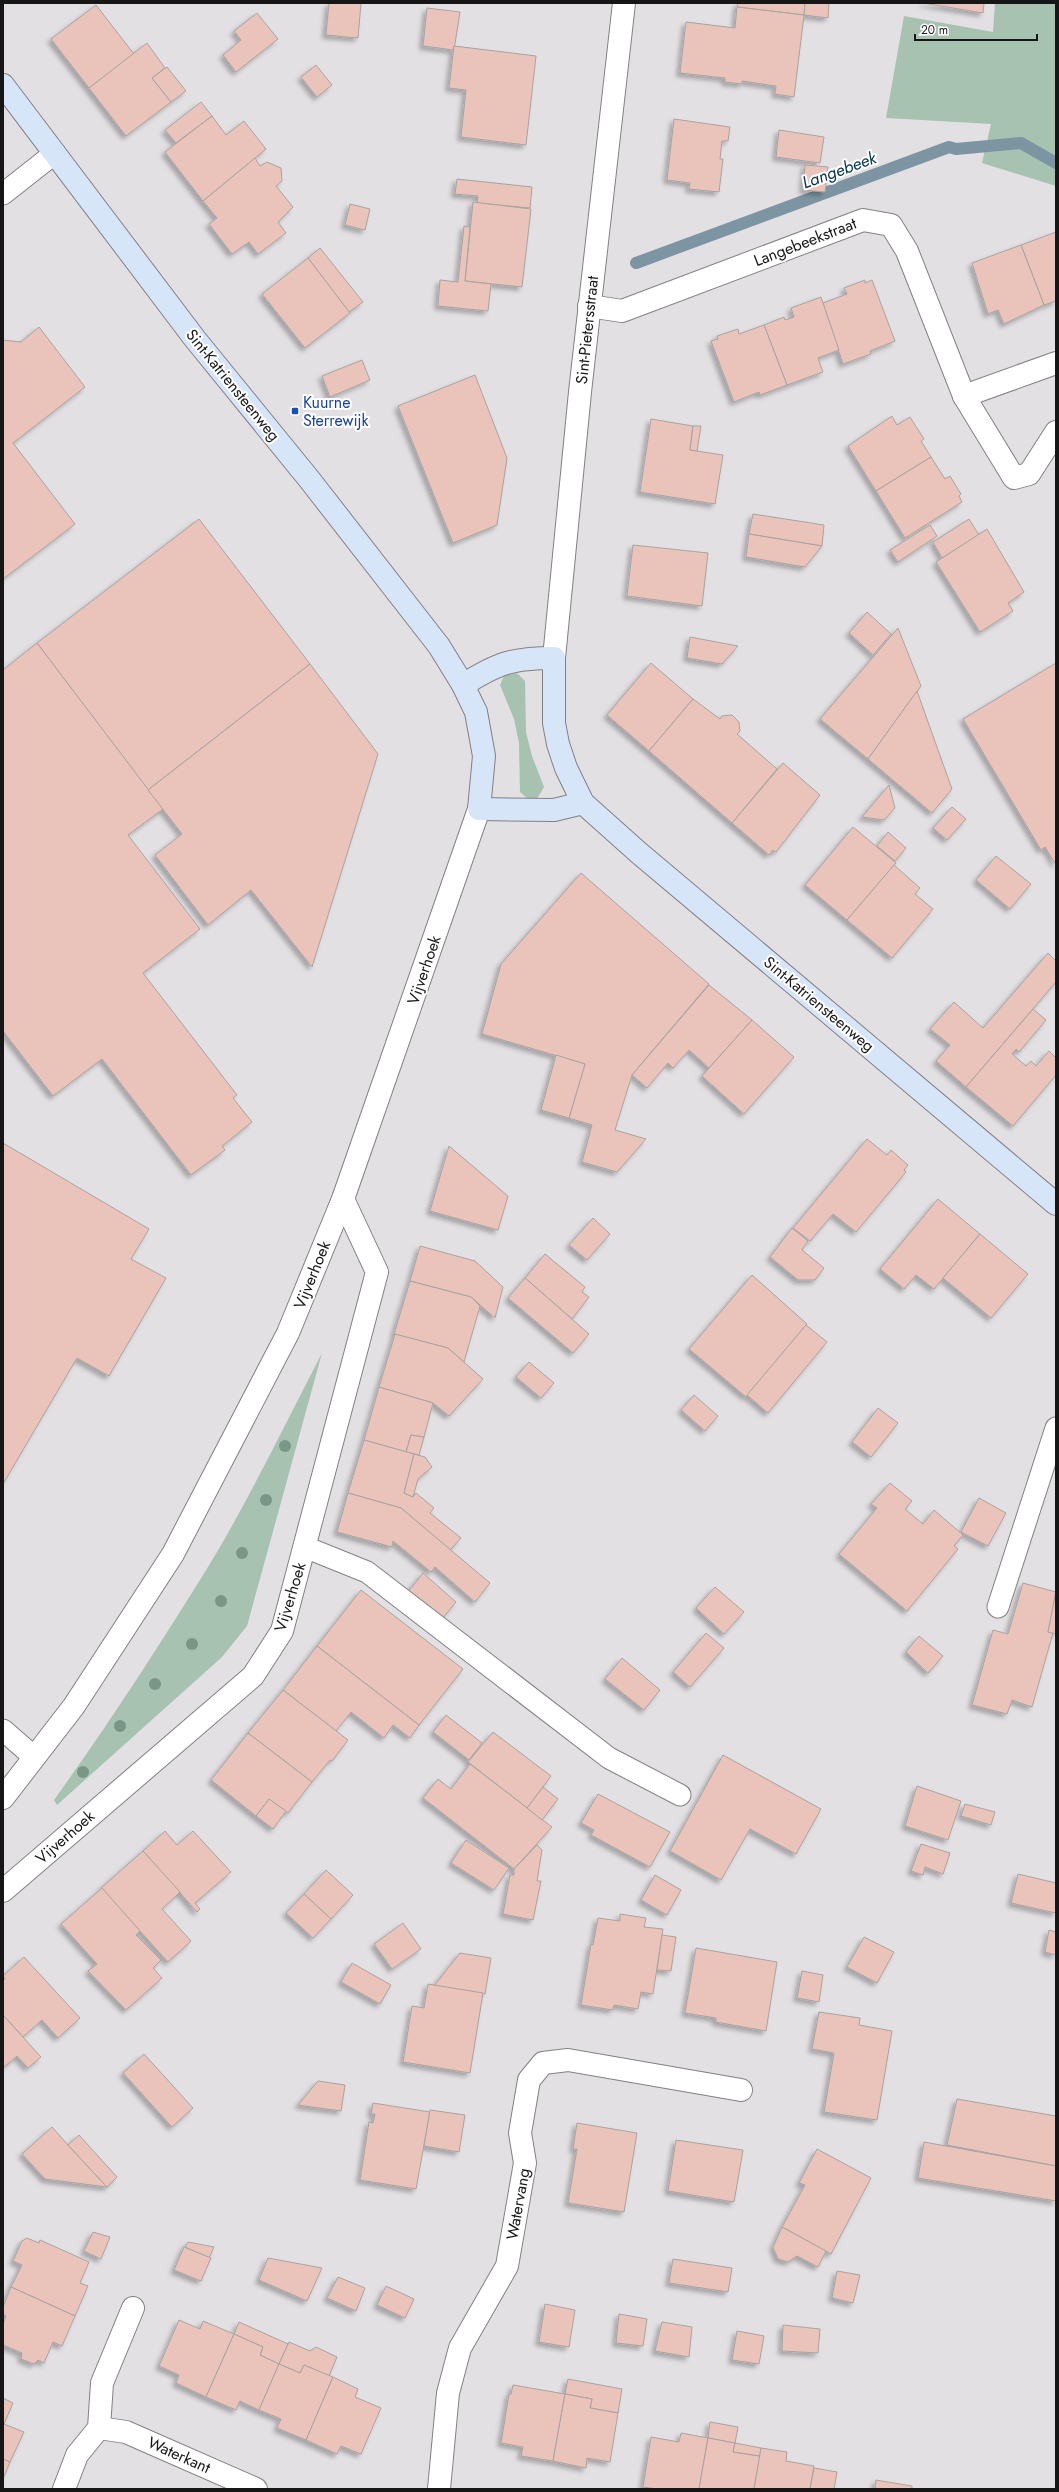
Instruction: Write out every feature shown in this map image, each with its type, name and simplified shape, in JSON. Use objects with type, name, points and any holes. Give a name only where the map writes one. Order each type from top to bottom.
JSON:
[{"type":"street","name":"Sint-Pietersstraat","points":[[554,658],[589,306],[624,3]]},
{"type":"street","name":"Sint-Katriensteenweg","points":[[3,85],[195,339],[309,479],[439,646],[463,685],[476,712],[484,756],[479,809]]},
{"type":"street","name":"Langebeekstraat","points":[[589,306],[622,311],[863,220],[891,225],[907,250],[964,396],[1014,478],[1029,474],[1056,432]]},
{"type":"street","points":[[964,396],[1056,363]]},
{"type":"street","points":[[463,685],[492,667],[525,658],[554,658]]},
{"type":"street","name":"Sint-Katriensteenweg","points":[[554,658],[552,691],[558,744],[566,768],[583,803],[639,853],[1056,1204]]},
{"type":"street","points":[[479,809],[554,810],[583,803]]},
{"type":"street","name":"Vijverhoek","points":[[3,1798],[74,1706],[173,1554],[288,1333],[343,1199],[479,809]]},
{"type":"street","name":"Vijverhoek","points":[[3,1890],[253,1676],[282,1631],[377,1272],[343,1199]]},
{"type":"street","name":"Watervang","points":[[439,2489],[448,2393],[460,2348],[507,2266],[525,2163],[520,2134],[529,2080],[543,2063],[568,2060],[740,2090]]},
{"type":"street","points":[[64,2489],[77,2455],[99,2428],[102,2382],[133,2308]]},
{"type":"street","name":"Waterkant","points":[[99,2428],[126,2432],[256,2489]]},
{"type":"lane","points":[[3,194],[55,154]]},
{"type":"lane","points":[[998,1607],[1056,1428]]},
{"type":"lane","points":[[305,1548],[367,1572],[609,1758],[680,1795]]},
{"type":"lane","points":[[3,1730],[34,1757]]},
{"type":"green space","points":[[995,3],[1056,3],[1056,186],[982,163],[991,124],[886,118],[904,16],[993,32]]},
{"type":"green space","points":[[511,672],[518,674],[525,681],[526,732],[532,756],[544,787],[537,799],[529,800],[520,792],[519,743],[514,719],[500,685],[504,676]]},
{"type":"green space","points":[[322,1353],[247,1626],[222,1657],[57,1805],[54,1800],[133,1685],[208,1567],[253,1488]]},
{"type":"building","points":[[329,3],[361,3],[358,38],[326,35]]},
{"type":"building","points":[[738,3],[805,3],[804,15],[737,7]]},
{"type":"building","points":[[805,3],[829,3],[828,18],[804,15]]},
{"type":"building","points":[[923,3],[984,3],[983,13]]},
{"type":"building","points":[[96,5],[134,54],[89,88],[51,39]]},
{"type":"building","points":[[737,7],[804,15],[794,97],[775,94],[776,86],[742,81],[742,84],[725,82],[725,78],[680,73],[686,22],[735,28]]},
{"type":"building","points":[[427,8],[460,12],[454,50],[423,46]]},
{"type":"building","points":[[257,13],[278,39],[236,72],[223,55],[241,40],[234,31]]},
{"type":"building","points":[[147,43],[165,68],[152,78],[171,102],[126,136],[89,88]]},
{"type":"building","points":[[454,46],[536,56],[526,145],[461,137],[466,90],[449,88]]},
{"type":"building","points":[[316,65],[332,85],[317,97],[301,77]]},
{"type":"building","points":[[167,67],[186,91],[171,102],[152,78]]},
{"type":"building","points":[[201,102],[212,116],[176,143],[165,130]]},
{"type":"building","points":[[212,116],[226,135],[244,121],[266,149],[203,201],[165,152]]},
{"type":"building","points":[[674,119],[730,127],[728,141],[722,141],[720,159],[723,159],[719,192],[689,189],[690,183],[667,180]]},
{"type":"building","points":[[779,130],[824,137],[820,163],[776,157]]},
{"type":"building","points":[[255,158],[260,166],[267,162],[281,168],[282,181],[276,186],[293,207],[278,222],[286,233],[258,254],[249,242],[232,254],[209,224],[217,218],[203,201]]},
{"type":"building","points":[[805,165],[828,167],[825,192],[803,190]]},
{"type":"building","points":[[457,179],[532,187],[530,208],[477,203],[478,196],[455,194]]},
{"type":"building","points":[[473,202],[531,209],[522,287],[465,281]]},
{"type":"building","points":[[350,204],[370,209],[365,230],[345,225]]},
{"type":"building","points":[[464,226],[470,227],[465,281],[491,284],[488,311],[438,306],[440,280],[458,282]]},
{"type":"building","points":[[1056,232],[1056,301],[1044,305],[1021,245]]},
{"type":"building","points":[[1021,245],[1044,305],[1004,324],[998,310],[988,314],[972,263]]},
{"type":"building","points":[[320,248],[363,302],[349,312],[308,258]]},
{"type":"building","points":[[308,258],[350,313],[305,348],[262,294]]},
{"type":"building","points":[[865,280],[865,283],[872,280],[895,341],[870,351],[871,354],[843,364],[823,303],[847,294],[844,288]]},
{"type":"building","points":[[821,297],[839,350],[818,358],[823,372],[787,385],[764,325],[784,317],[785,320],[794,317],[791,308]]},
{"type":"building","points":[[764,325],[787,385],[760,395],[759,392],[734,402],[711,341],[718,339],[717,336],[738,329],[739,334]]},
{"type":"building","points":[[39,327],[85,387],[13,443],[75,524],[3,579],[3,340],[21,342]]},
{"type":"building","points":[[362,360],[370,380],[330,397],[322,376]]},
{"type":"building","points":[[475,375],[507,458],[497,525],[453,543],[398,406]]},
{"type":"building","points":[[892,416],[897,425],[910,417],[924,439],[921,441],[931,457],[876,491],[848,446]]},
{"type":"building","points":[[651,419],[693,426],[690,450],[723,455],[715,504],[640,492]]},
{"type":"building","points":[[693,426],[701,426],[697,451],[690,450]]},
{"type":"building","points":[[931,457],[945,479],[950,476],[961,494],[959,496],[962,502],[905,538],[876,491]]},
{"type":"building","points":[[753,514],[824,525],[822,546],[749,534]]},
{"type":"building","points":[[199,519],[310,664],[148,790],[37,643]]},
{"type":"building","points":[[969,519],[979,535],[942,558],[933,542]]},
{"type":"building","points":[[930,525],[937,536],[898,562],[890,550]]},
{"type":"building","points":[[987,529],[1024,592],[1008,603],[1013,611],[980,632],[936,562]]},
{"type":"building","points":[[749,534],[822,546],[805,567],[746,557]]},
{"type":"building","points":[[633,545],[708,553],[702,606],[627,596]]},
{"type":"building","points":[[867,612],[891,634],[873,655],[849,633]]},
{"type":"building","points":[[898,628],[921,686],[868,759],[820,719]]},
{"type":"building","points":[[690,637],[738,646],[722,664],[687,658]]},
{"type":"building","points":[[37,643],[163,809],[128,835],[200,929],[143,973],[237,1095],[233,1098],[252,1122],[222,1146],[225,1150],[191,1175],[102,1059],[53,1096],[3,1031],[3,670]]},
{"type":"building","points":[[651,663],[693,699],[649,751],[607,715]]},
{"type":"building","points":[[1056,663],[1056,865],[1045,847],[1041,850],[963,719]]},
{"type":"building","points":[[310,664],[378,754],[312,967],[251,890],[208,925],[155,855],[182,834],[148,790]]},
{"type":"building","points":[[917,691],[952,789],[932,813],[868,759]]},
{"type":"building","points":[[693,699],[720,719],[722,716],[732,715],[739,722],[740,731],[737,734],[777,769],[732,823],[649,751]]},
{"type":"building","points":[[783,763],[820,795],[776,852],[773,850],[769,855],[732,823]]},
{"type":"building","points":[[889,785],[895,808],[884,820],[862,817]]},
{"type":"building","points":[[952,807],[966,819],[947,840],[933,828]]},
{"type":"building","points":[[853,827],[896,863],[847,920],[805,885]]},
{"type":"building","points":[[888,832],[906,848],[895,861],[877,846]]},
{"type":"building","points":[[996,856],[1031,884],[1010,909],[976,880]]},
{"type":"building","points":[[894,865],[920,888],[915,894],[933,909],[892,958],[847,920]]},
{"type":"building","points":[[581,873],[709,984],[632,1075],[615,1130],[646,1139],[617,1172],[582,1162],[592,1125],[569,1118],[585,1064],[482,1034],[501,964]]},
{"type":"building","points":[[1048,953],[1056,961],[1056,982],[966,1087],[936,1061],[950,1045],[930,1029],[954,1002],[983,1028]]},
{"type":"building","points":[[709,985],[752,1020],[709,1068],[689,1050],[673,1068],[668,1063],[647,1088],[632,1075]]},
{"type":"building","points":[[1033,1009],[1046,1020],[1019,1052],[1016,1049],[1012,1054],[1026,1066],[1031,1061],[1036,1066],[1049,1051],[1056,1058],[1056,1075],[1013,1126],[966,1087]]},
{"type":"building","points":[[752,1020],[794,1057],[744,1114],[702,1076]]},
{"type":"building","points":[[556,1055],[585,1064],[569,1118],[541,1110]]},
{"type":"building","points":[[867,1139],[887,1155],[891,1150],[908,1165],[904,1170],[906,1172],[856,1232],[833,1214],[810,1241],[793,1228]]},
{"type":"building","points":[[3,1143],[149,1229],[131,1259],[166,1278],[109,1376],[77,1358],[3,1484]]},
{"type":"building","points":[[449,1146],[508,1196],[498,1230],[430,1211]]},
{"type":"building","points":[[938,1199],[980,1234],[934,1289],[916,1275],[904,1289],[880,1269]]},
{"type":"building","points":[[593,1218],[610,1234],[587,1260],[569,1245]]},
{"type":"building","points":[[792,1228],[808,1241],[802,1250],[824,1268],[815,1280],[798,1280],[770,1257]]},
{"type":"building","points":[[980,1234],[1028,1274],[991,1318],[943,1278]]},
{"type":"building","points":[[420,1246],[475,1261],[503,1287],[495,1318],[471,1297],[410,1281]]},
{"type":"building","points":[[545,1254],[585,1287],[582,1292],[589,1297],[572,1319],[525,1278]]},
{"type":"building","points":[[752,1275],[807,1324],[746,1397],[689,1349]]},
{"type":"building","points":[[525,1278],[589,1334],[573,1353],[508,1298]]},
{"type":"building","points":[[410,1281],[471,1297],[480,1306],[464,1362],[448,1348],[394,1334]]},
{"type":"building","points":[[806,1325],[827,1342],[768,1413],[747,1395]]},
{"type":"building","points":[[395,1334],[448,1348],[483,1379],[449,1416],[433,1403],[379,1387]]},
{"type":"building","points":[[529,1362],[554,1383],[541,1398],[516,1377]]},
{"type":"building","points":[[379,1387],[433,1403],[424,1437],[411,1435],[406,1452],[364,1440]]},
{"type":"building","points":[[694,1395],[718,1416],[705,1431],[681,1410]]},
{"type":"building","points":[[878,1408],[898,1423],[871,1457],[852,1442]]},
{"type":"building","points":[[411,1435],[424,1437],[419,1455],[406,1452]]},
{"type":"building","points":[[364,1440],[414,1454],[404,1493],[413,1497],[416,1493],[434,1508],[430,1513],[461,1538],[450,1550],[401,1508],[348,1493]]},
{"type":"building","points":[[414,1454],[425,1457],[432,1467],[418,1479],[413,1497],[404,1493]]},
{"type":"building","points":[[890,1483],[912,1501],[905,1509],[923,1524],[934,1510],[963,1535],[954,1546],[958,1549],[907,1611],[839,1554],[877,1508],[871,1504]]},
{"type":"building","points":[[348,1493],[401,1508],[490,1583],[475,1602],[435,1567],[431,1572],[393,1541],[392,1547],[337,1532]]},
{"type":"building","points":[[979,1498],[1006,1513],[988,1546],[961,1532]]},
{"type":"building","points":[[423,1573],[456,1602],[442,1619],[407,1593]]},
{"type":"building","points":[[1023,1583],[1056,1592],[1048,1632],[1053,1633],[1032,1707],[1012,1700],[1007,1714],[972,1705],[993,1630],[1008,1634]]},
{"type":"building","points":[[715,1587],[744,1612],[724,1634],[696,1608]]},
{"type":"building","points":[[361,1590],[463,1669],[419,1725],[317,1646]]},
{"type":"building","points":[[1056,1591],[1056,1634],[1048,1632]]},
{"type":"building","points":[[706,1633],[724,1648],[690,1687],[673,1672]]},
{"type":"building","points":[[919,1636],[943,1656],[928,1673],[906,1652]]},
{"type":"building","points":[[317,1646],[419,1725],[410,1738],[393,1725],[384,1738],[351,1712],[336,1731],[283,1690]]},
{"type":"building","points":[[622,1658],[660,1690],[644,1710],[605,1679]]},
{"type":"building","points":[[283,1690],[348,1740],[332,1761],[330,1760],[312,1782],[248,1733]]},
{"type":"building","points":[[446,1715],[482,1743],[469,1760],[433,1732]]},
{"type":"building","points":[[493,1732],[551,1776],[527,1808],[468,1762]]},
{"type":"building","points":[[248,1733],[312,1782],[288,1813],[269,1799],[256,1816],[211,1780]]},
{"type":"building","points":[[723,1755],[821,1809],[796,1854],[750,1829],[721,1880],[670,1851]]},
{"type":"building","points":[[470,1764],[552,1827],[514,1869],[423,1798],[438,1779],[451,1789]]},
{"type":"building","points":[[917,1786],[961,1801],[948,1840],[905,1826]]},
{"type":"building","points":[[543,1787],[558,1799],[542,1820],[527,1808]]},
{"type":"building","points":[[598,1794],[670,1832],[650,1867],[591,1835],[594,1830],[581,1823]]},
{"type":"building","points":[[269,1799],[286,1811],[273,1829],[256,1816]]},
{"type":"building","points":[[965,1804],[995,1812],[991,1825],[961,1816]]},
{"type":"building","points":[[165,1831],[177,1845],[193,1831],[231,1872],[195,1903],[200,1909],[197,1912],[143,1851]]},
{"type":"building","points":[[466,1840],[509,1868],[494,1890],[451,1863]]},
{"type":"building","points":[[921,1844],[950,1853],[943,1874],[925,1867],[923,1875],[911,1871]]},
{"type":"building","points":[[537,1845],[542,1850],[537,1881],[541,1881],[533,1920],[503,1914],[510,1875],[514,1875],[514,1869]]},
{"type":"building","points":[[143,1851],[180,1892],[162,1909],[191,1941],[168,1962],[101,1888]]},
{"type":"building","points":[[326,1870],[353,1895],[331,1919],[304,1894]]},
{"type":"building","points":[[1018,1874],[1056,1883],[1056,1913],[1011,1903]]},
{"type":"building","points":[[655,1875],[681,1890],[667,1915],[641,1900]]},
{"type":"building","points":[[102,1888],[140,1931],[136,1935],[161,1960],[153,1968],[162,1978],[126,2010],[88,1971],[97,1964],[61,1924]]},
{"type":"building","points":[[304,1894],[331,1919],[313,1938],[286,1913]]},
{"type":"building","points":[[620,1914],[646,1918],[644,1927],[663,1929],[653,1994],[641,1992],[638,2009],[614,2005],[613,2010],[581,2005],[591,1944],[593,1945],[598,1918],[620,1921]]},
{"type":"building","points":[[403,1923],[421,1949],[392,1969],[374,1944]]},
{"type":"building","points":[[1049,1930],[1056,1932],[1056,1955],[1045,1952]]},
{"type":"building","points":[[662,1935],[676,1937],[671,1971],[657,1970]]},
{"type":"building","points":[[864,1937],[894,1952],[877,1983],[847,1967]]},
{"type":"building","points":[[696,1948],[777,1962],[766,2031],[716,2022],[716,2018],[685,2013]]},
{"type":"building","points":[[460,1953],[491,1958],[485,1994],[434,1986]]},
{"type":"building","points":[[24,1957],[80,2018],[58,2038],[42,2020],[23,2037],[3,2015],[3,1980],[5,1979],[3,1976]]},
{"type":"building","points":[[352,1963],[391,1985],[380,2004],[341,1982]]},
{"type":"building","points":[[802,1971],[823,1975],[819,2002],[797,1998]]},
{"type":"building","points":[[428,1984],[483,1993],[470,2073],[403,2062],[412,2006],[424,2008]]},
{"type":"building","points":[[819,2012],[860,2018],[859,2025],[892,2031],[877,2120],[824,2112],[834,2053],[812,2049]]},
{"type":"building","points":[[3,2015],[41,2057],[28,2068],[17,2056],[3,2068]]},
{"type":"building","points":[[144,2054],[193,2108],[172,2127],[123,2073]]},
{"type":"building","points":[[318,2081],[345,2085],[341,2111],[298,2105]]},
{"type":"building","points":[[957,2099],[1056,2116],[1056,2166],[947,2145]]},
{"type":"building","points":[[373,2103],[430,2112],[416,2189],[360,2180],[369,2122],[373,2123],[375,2114],[371,2114]]},
{"type":"building","points":[[430,2110],[465,2115],[459,2152],[424,2146]]},
{"type":"building","points":[[577,2123],[637,2133],[624,2212],[568,2203],[577,2149],[573,2149]]},
{"type":"building","points":[[52,2127],[107,2187],[45,2179],[22,2154]]},
{"type":"building","points":[[79,2135],[117,2177],[107,2187],[68,2145]]},
{"type":"building","points":[[676,2140],[743,2150],[734,2202],[668,2191]]},
{"type":"building","points":[[924,2142],[1056,2166],[1056,2201],[918,2178]]},
{"type":"building","points":[[817,2149],[871,2178],[831,2254],[782,2227],[805,2185],[799,2183]]},
{"type":"building","points":[[782,2227],[826,2251],[818,2267],[797,2256],[788,2262],[778,2259],[773,2247]]},
{"type":"building","points":[[93,2232],[110,2237],[101,2259],[84,2251]]},
{"type":"building","points":[[27,2238],[39,2243],[40,2240],[89,2262],[80,2283],[88,2286],[75,2316],[11,2287],[22,2265],[13,2261],[22,2241]]},
{"type":"building","points":[[188,2242],[214,2247],[209,2258],[185,2247]]},
{"type":"building","points":[[184,2247],[211,2258],[201,2281],[174,2270]]},
{"type":"building","points":[[268,2258],[322,2268],[307,2301],[259,2280]]},
{"type":"building","points":[[673,2259],[732,2268],[728,2292],[669,2283]]},
{"type":"building","points":[[837,2271],[860,2275],[853,2303],[832,2298]]},
{"type":"building","points":[[338,2277],[365,2288],[356,2311],[327,2298]]},
{"type":"building","points":[[386,2286],[414,2299],[405,2318],[377,2305]]},
{"type":"building","points":[[11,2287],[75,2316],[62,2346],[53,2342],[44,2363],[38,2360],[34,2364],[21,2359],[22,2353],[3,2345],[3,2324],[6,2316],[3,2314],[3,2307]]},
{"type":"building","points":[[545,2304],[575,2310],[569,2347],[539,2342]]},
{"type":"building","points":[[619,2314],[647,2319],[643,2346],[616,2343]]},
{"type":"building","points":[[179,2320],[200,2329],[203,2321],[234,2334],[206,2397],[176,2383],[179,2375],[159,2366]]},
{"type":"building","points":[[239,2322],[288,2344],[279,2364],[260,2355],[263,2347],[234,2334]]},
{"type":"building","points":[[662,2322],[692,2327],[689,2357],[655,2351]]},
{"type":"building","points":[[783,2325],[820,2329],[818,2353],[782,2351]]},
{"type":"building","points":[[737,2331],[764,2336],[759,2364],[732,2360]]},
{"type":"building","points":[[234,2334],[263,2347],[260,2355],[279,2364],[259,2410],[240,2401],[236,2410],[206,2397]]},
{"type":"building","points":[[289,2342],[310,2351],[316,2347],[337,2357],[329,2376],[304,2365],[300,2373],[279,2364]]},
{"type":"building","points":[[279,2364],[300,2373],[304,2365],[333,2377],[306,2440],[277,2428],[281,2419],[259,2410]]},
{"type":"building","points":[[333,2377],[358,2389],[355,2397],[381,2408],[361,2454],[341,2446],[337,2454],[306,2440]]},
{"type":"building","points":[[568,2379],[622,2389],[618,2413],[590,2408],[592,2399],[565,2394]]},
{"type":"building","points":[[513,2385],[565,2394],[553,2461],[521,2456],[523,2447],[501,2443],[509,2394],[511,2394]]},
{"type":"building","points":[[565,2394],[592,2399],[590,2408],[618,2413],[610,2462],[587,2458],[586,2468],[553,2461]]},
{"type":"building","points":[[3,2398],[13,2403],[4,2424],[24,2432],[10,2462],[3,2459]]},
{"type":"building","points":[[710,2422],[738,2427],[735,2443],[708,2438]]},
{"type":"building","points":[[681,2433],[708,2438],[699,2489],[657,2489],[643,2487],[651,2437],[679,2442]]},
{"type":"building","points":[[708,2438],[735,2443],[733,2452],[760,2456],[754,2489],[699,2489]]},
{"type":"building","points":[[735,2443],[761,2448],[760,2456],[733,2452]]},
{"type":"building","points":[[761,2448],[787,2452],[786,2461],[814,2466],[810,2489],[754,2489]]},
{"type":"building","points":[[3,2459],[10,2462],[3,2479]]},
{"type":"building","points":[[814,2468],[837,2472],[834,2489],[810,2489]]},
{"type":"building","points":[[876,2480],[912,2486],[912,2489],[875,2489]]},
{"type":"waterway","name":"Langebeek","points":[[636,263],[949,147],[956,149],[1021,143],[1056,163]]},
{"type":"place","name":"Kuurne Sterrewijk","points":[[295,411]]}]
